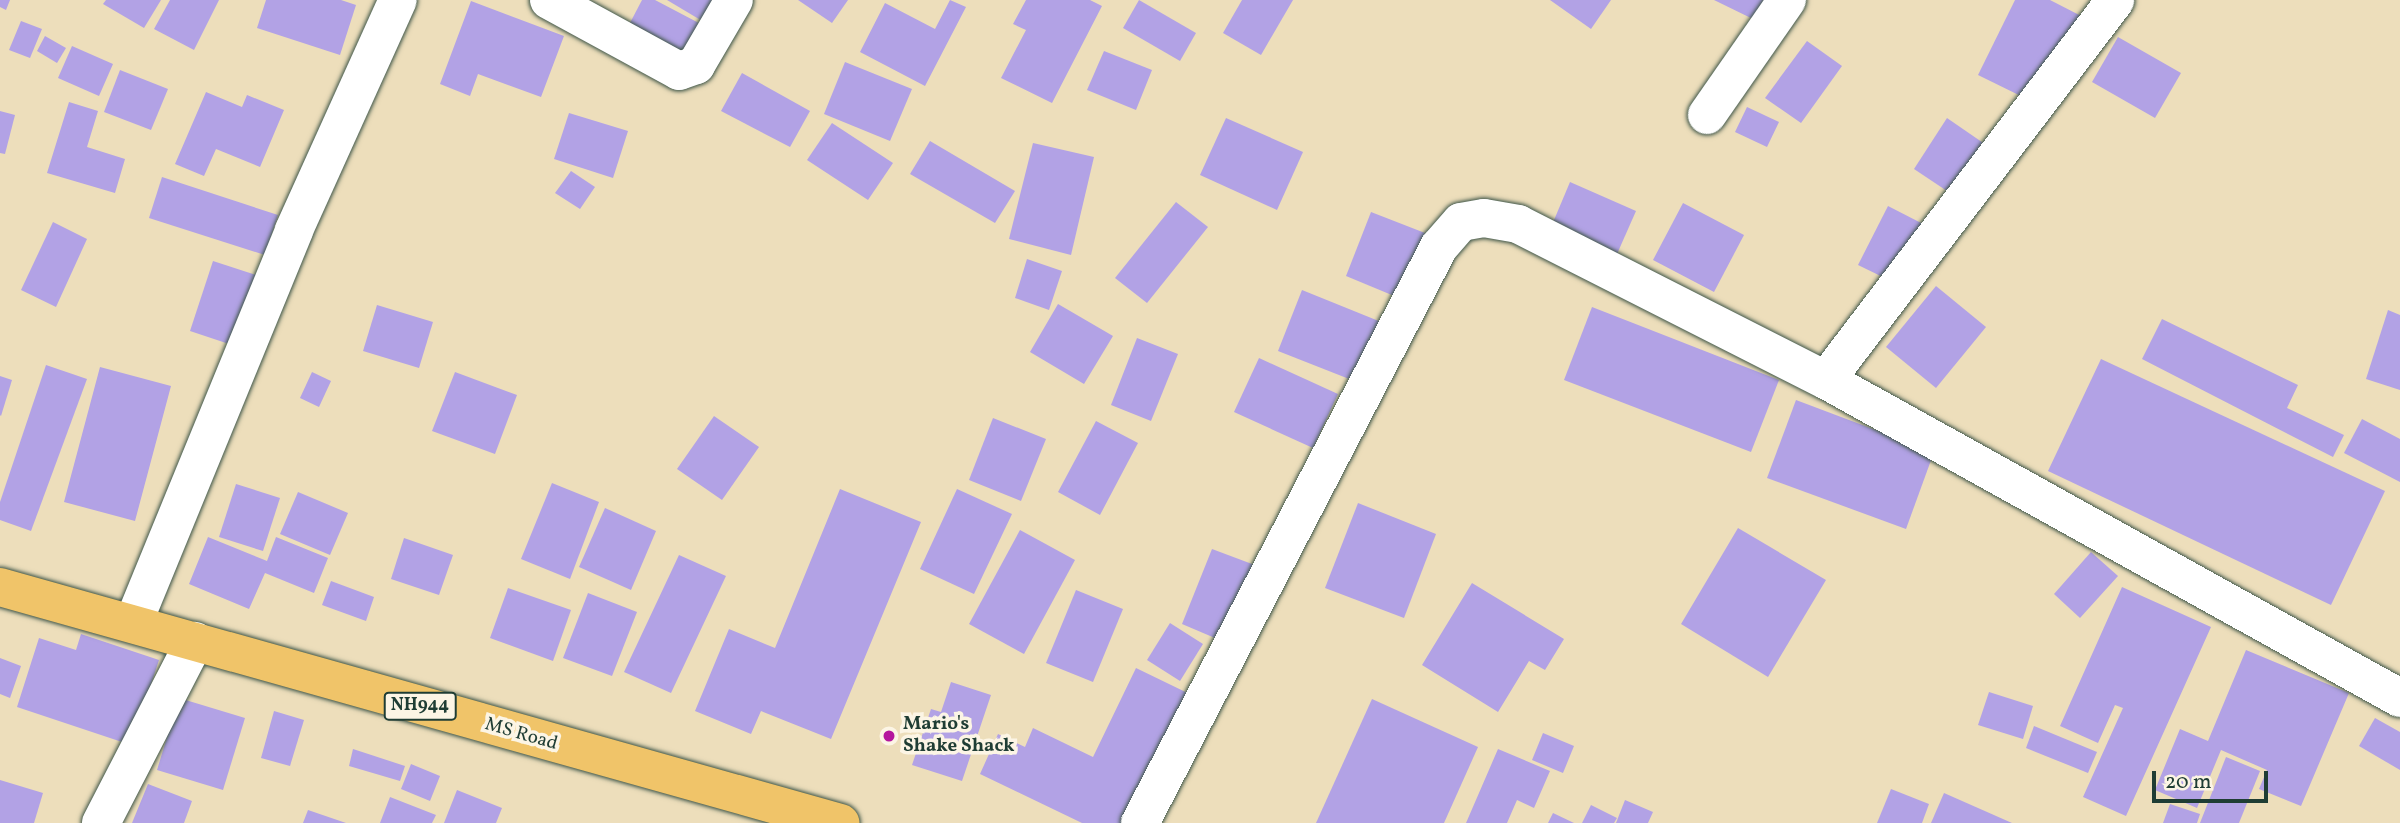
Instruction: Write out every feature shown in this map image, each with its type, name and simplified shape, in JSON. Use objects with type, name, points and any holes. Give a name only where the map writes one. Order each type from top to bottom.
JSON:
[{"type":"highway","name":"MS Road","points":[[0,587],[134,621],[195,641],[840,823]]},
{"type":"street","points":[[134,621],[294,230],[398,0]]},
{"type":"street","points":[[549,0],[679,71],[696,65],[734,0]]},
{"type":"street","points":[[1707,115],[1787,0]]},
{"type":"street","points":[[1826,380],[2115,0]]},
{"type":"street","points":[[1140,823],[1439,247],[1461,222],[1484,218],[1518,224],[1826,380],[2400,698]]},
{"type":"street","points":[[101,823],[195,641]]},
{"type":"building","points":[[0,0],[10,0],[6,10],[0,7]]},
{"type":"building","points":[[106,0],[161,0],[144,28],[103,4]]},
{"type":"building","points":[[170,0],[219,0],[194,50],[154,29]]},
{"type":"building","points":[[266,0],[341,0],[356,5],[340,55],[257,28]]},
{"type":"building","points":[[642,0],[655,0],[716,32],[691,79],[620,42]]},
{"type":"building","points":[[667,0],[744,0],[724,34]]},
{"type":"building","points":[[798,0],[848,0],[832,23]]},
{"type":"building","points":[[950,0],[966,7],[925,86],[860,52],[885,3],[935,29]]},
{"type":"building","points":[[1026,0],[1090,0],[1102,6],[1052,103],[1001,78],[1026,30],[1013,24]]},
{"type":"building","points":[[1139,0],[1196,33],[1180,61],[1123,28]]},
{"type":"building","points":[[1242,0],[1293,0],[1261,55],[1223,33]]},
{"type":"building","points":[[1550,0],[1611,0],[1591,29]]},
{"type":"building","points":[[1714,0],[1766,0],[1757,21]]},
{"type":"building","points":[[2015,0],[2050,0],[2089,20],[2045,108],[1978,75]]},
{"type":"building","points":[[471,1],[564,36],[541,97],[478,74],[470,96],[440,84]]},
{"type":"building","points":[[21,21],[42,29],[30,58],[9,50]]},
{"type":"building","points":[[45,36],[66,48],[57,63],[37,51]]},
{"type":"building","points":[[2118,37],[2181,73],[2155,118],[2092,82]]},
{"type":"building","points":[[1807,41],[1842,66],[1801,123],[1765,98]]},
{"type":"building","points":[[72,46],[113,64],[99,96],[58,78]]},
{"type":"building","points":[[1104,51],[1152,70],[1136,110],[1087,90]]},
{"type":"building","points":[[845,62],[912,89],[890,141],[824,114]]},
{"type":"building","points":[[120,70],[168,89],[151,130],[104,112]]},
{"type":"building","points":[[742,73],[810,111],[790,147],[721,111]]},
{"type":"building","points":[[206,92],[242,107],[247,95],[284,110],[260,167],[216,149],[204,176],[175,164]]},
{"type":"building","points":[[69,102],[98,111],[87,147],[125,159],[115,193],[47,173]]},
{"type":"building","points":[[1747,107],[1779,122],[1767,147],[1735,132]]},
{"type":"building","points":[[0,111],[15,115],[5,154],[0,153]]},
{"type":"building","points":[[569,113],[628,131],[613,178],[554,159]]},
{"type":"building","points":[[1226,118],[1303,152],[1277,210],[1200,175]]},
{"type":"building","points":[[1947,118],[1992,149],[1959,199],[1914,169]]},
{"type":"building","points":[[832,123],[893,163],[868,200],[807,160]]},
{"type":"building","points":[[930,141],[1015,191],[995,223],[910,174]]},
{"type":"building","points":[[1033,143],[1094,157],[1071,255],[1009,239]]},
{"type":"building","points":[[571,171],[595,187],[580,209],[555,193]]},
{"type":"building","points":[[162,177],[278,215],[265,255],[149,218]]},
{"type":"building","points":[[1570,182],[1636,211],[1606,279],[1541,251]]},
{"type":"building","points":[[1176,202],[1208,227],[1147,303],[1115,278]]},
{"type":"building","points":[[1683,203],[1744,235],[1714,292],[1653,260]]},
{"type":"building","points":[[1888,206],[1927,226],[1897,284],[1858,265]]},
{"type":"building","points":[[1371,212],[1425,233],[1399,298],[1346,276]]},
{"type":"building","points":[[53,222],[87,239],[56,307],[21,290]]},
{"type":"building","points":[[1027,259],[1062,271],[1049,310],[1015,298]]},
{"type":"building","points":[[213,261],[259,276],[235,346],[190,331]]},
{"type":"building","points":[[1936,286],[1986,327],[1936,388],[1886,347]]},
{"type":"building","points":[[1302,290],[1396,328],[1372,388],[1278,351]]},
{"type":"building","points":[[1058,304],[1113,336],[1084,384],[1030,352]]},
{"type":"building","points":[[377,305],[433,322],[419,368],[363,351]]},
{"type":"building","points":[[1592,307],[1779,380],[1751,452],[1564,380]]},
{"type":"building","points":[[2388,310],[2400,315],[2400,390],[2366,379]]},
{"type":"building","points":[[2162,319],[2298,385],[2287,408],[2344,435],[2333,457],[2142,359]]},
{"type":"building","points":[[1137,338],[1178,354],[1151,421],[1111,405]]},
{"type":"building","points":[[1259,358],[1338,394],[1313,448],[1234,412]]},
{"type":"building","points":[[2101,359],[2385,491],[2331,605],[2048,471]]},
{"type":"building","points":[[46,365],[87,379],[31,531],[0,520],[0,502]]},
{"type":"building","points":[[100,367],[171,386],[135,521],[64,502]]},
{"type":"building","points":[[312,372],[331,381],[319,407],[300,398]]},
{"type":"building","points":[[455,372],[517,395],[495,454],[432,431]]},
{"type":"building","points":[[0,376],[12,380],[1,416],[0,415]]},
{"type":"building","points":[[1796,400],[1934,452],[1906,529],[1767,478]]},
{"type":"building","points":[[714,416],[759,447],[722,500],[677,469]]},
{"type":"building","points":[[993,418],[1046,439],[1021,501],[969,480]]},
{"type":"building","points":[[2362,419],[2400,439],[2400,482],[2344,453]]},
{"type":"building","points":[[1096,421],[1138,443],[1100,515],[1058,492]]},
{"type":"building","points":[[552,483],[599,502],[570,579],[521,559]]},
{"type":"building","points":[[236,484],[280,498],[263,551],[219,537]]},
{"type":"building","points":[[840,489],[921,522],[831,739],[761,711],[751,734],[695,711],[729,629],[775,648]]},
{"type":"building","points":[[957,489],[1012,514],[974,594],[920,569]]},
{"type":"building","points":[[298,492],[348,513],[330,555],[280,534]]},
{"type":"building","points":[[1358,503],[1436,534],[1404,618],[1325,588]]},
{"type":"building","points":[[605,508],[656,531],[631,590],[579,567]]},
{"type":"building","points":[[1738,528],[1826,580],[1768,677],[1681,624]]},
{"type":"building","points":[[1020,530],[1075,560],[1024,654],[969,624]]},
{"type":"building","points":[[208,537],[267,561],[276,537],[328,558],[314,593],[265,573],[249,609],[189,584]]},
{"type":"building","points":[[404,538],[453,555],[439,595],[391,579]]},
{"type":"building","points":[[1212,549],[1260,567],[1229,644],[1182,624]]},
{"type":"building","points":[[2091,552],[2118,576],[2080,618],[2054,594]]},
{"type":"building","points":[[679,555],[726,576],[671,693],[624,672]]},
{"type":"building","points":[[331,581],[374,597],[366,621],[322,605]]},
{"type":"building","points":[[1472,583],[1564,639],[1545,670],[1529,661],[1498,712],[1422,665]]},
{"type":"building","points":[[2122,587],[2211,627],[2126,816],[2083,797],[2123,708],[2115,705],[2098,743],[2060,726]]},
{"type":"building","points":[[508,588],[571,610],[553,661],[490,638]]},
{"type":"building","points":[[1076,590],[1123,609],[1093,682],[1046,663]]},
{"type":"building","points":[[588,593],[637,612],[612,676],[563,658]]},
{"type":"building","points":[[1170,623],[1203,644],[1180,681],[1147,660]]},
{"type":"building","points":[[81,634],[159,660],[131,745],[17,707],[39,638],[76,650]]},
{"type":"building","points":[[2246,650],[2349,693],[2301,806],[2259,789],[2267,770],[2221,750],[2197,808],[2155,790],[2180,729],[2208,741]]},
{"type":"building","points":[[0,658],[21,666],[10,698],[0,694]]},
{"type":"building","points":[[1136,668],[1202,700],[1143,823],[1082,823],[980,774],[998,734],[1025,747],[1033,728],[1093,757]]},
{"type":"building","points":[[951,682],[991,695],[962,781],[912,765],[931,709],[941,712]]},
{"type":"building","points":[[1989,692],[2033,706],[2023,739],[1978,725]]},
{"type":"building","points":[[179,698],[245,718],[223,790],[157,770]]},
{"type":"building","points":[[1372,699],[1478,747],[1444,823],[1316,823]]},
{"type":"building","points":[[274,711],[304,720],[290,766],[261,758]]},
{"type":"building","points":[[2375,718],[2400,732],[2400,770],[2359,746]]},
{"type":"building","points":[[2034,726],[2097,752],[2088,773],[2026,748]]},
{"type":"building","points":[[1543,733],[1574,746],[1563,773],[1532,760]]},
{"type":"building","points":[[353,749],[405,766],[400,781],[349,766]]},
{"type":"building","points":[[1498,749],[1550,771],[1534,808],[1517,800],[1507,823],[1466,823]]},
{"type":"building","points":[[2226,757],[2260,771],[2239,823],[2200,823]]},
{"type":"building","points":[[411,764],[440,776],[430,801],[401,789]]},
{"type":"building","points":[[0,780],[43,793],[34,823],[0,823]]},
{"type":"building","points":[[148,784],[192,801],[184,823],[132,823]]},
{"type":"building","points":[[1891,789],[1929,804],[1922,823],[1877,823]]},
{"type":"building","points":[[457,790],[502,808],[496,823],[444,823]]},
{"type":"building","points":[[1944,793],[2012,823],[1931,823]]},
{"type":"building","points":[[390,797],[436,815],[432,823],[380,823]]},
{"type":"building","points":[[1625,800],[1653,812],[1648,823],[1616,823]]},
{"type":"building","points":[[2170,804],[2200,814],[2197,823],[2163,823]]},
{"type":"building","points":[[1591,805],[1617,818],[1614,823],[1582,823]]},
{"type":"building","points":[[308,810],[346,823],[303,823]]},
{"type":"building","points":[[1553,813],[1574,823],[1548,823]]},
{"type":"place","name":"Mario's Shake Shack","points":[[889,736]]}]
